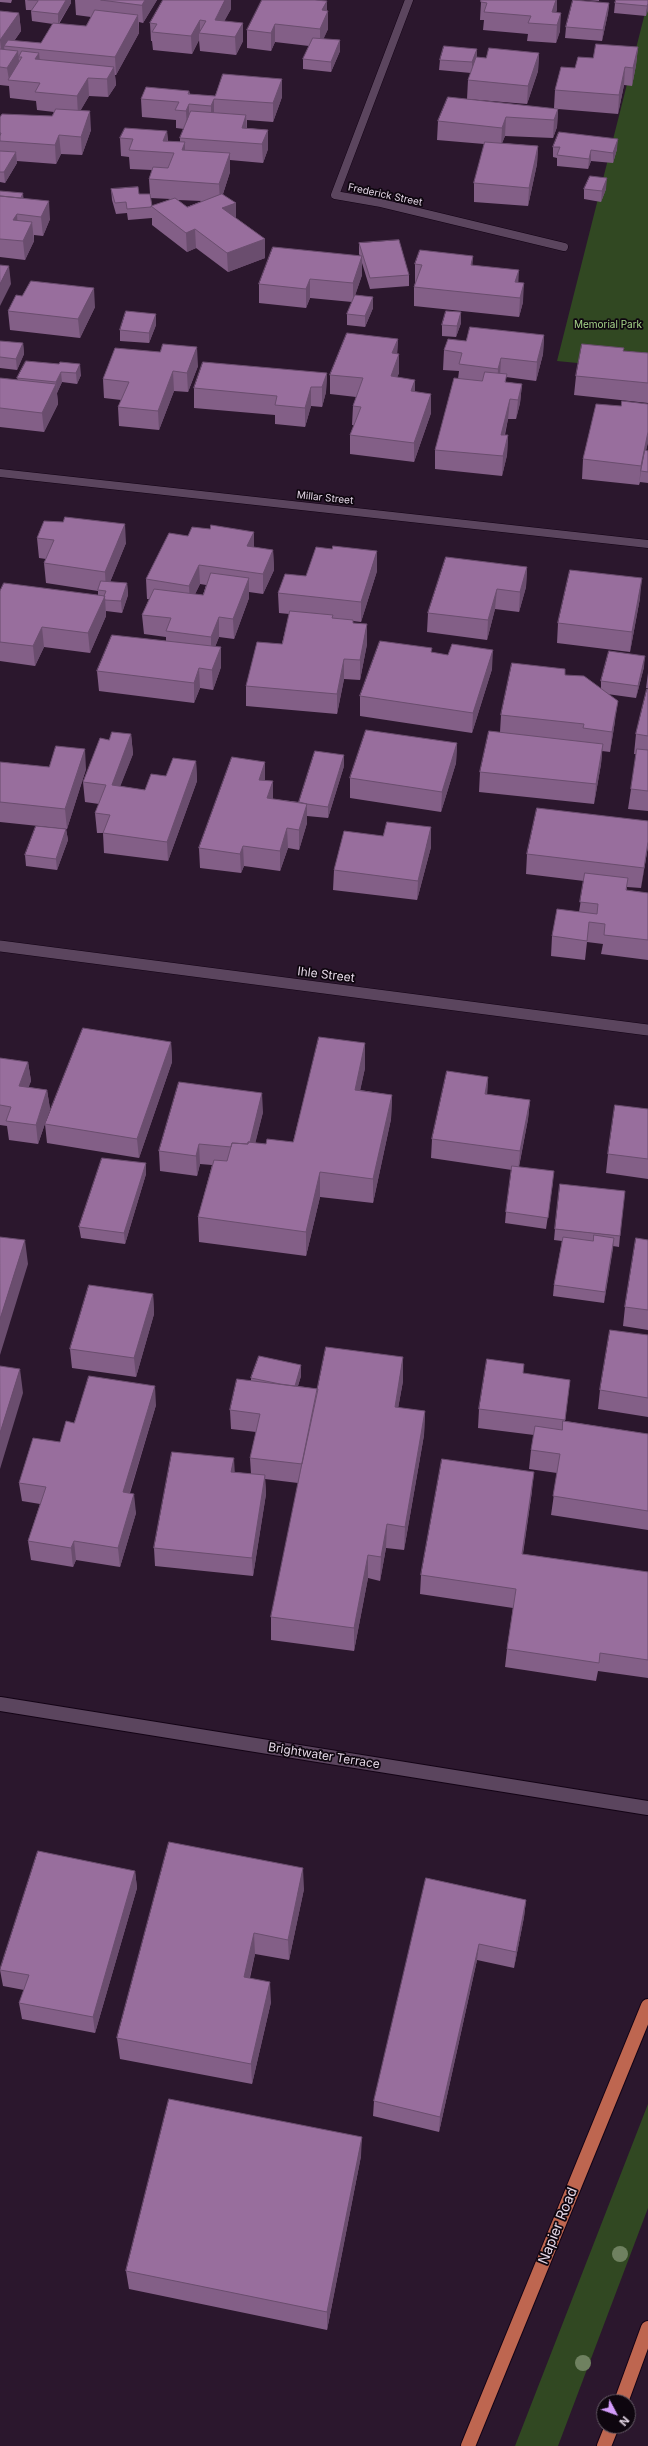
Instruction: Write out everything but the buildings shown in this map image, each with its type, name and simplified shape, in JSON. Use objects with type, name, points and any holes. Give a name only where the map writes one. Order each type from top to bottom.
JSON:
[{"type":"highway","name":"Napier Road","points":[[468,2446],[648,2006]]},
{"type":"highway","points":[[624,2394],[648,2328]]},
{"type":"highway","points":[[604,2446],[609,2434]]},
{"type":"street","name":"Frederick Street","points":[[409,0],[335,195],[381,203],[564,247]]},
{"type":"street","name":"Millar Street","points":[[0,473],[648,544]]},
{"type":"street","name":"Ihle Street","points":[[0,946],[648,1030]]},
{"type":"street","name":"Brightwater Terrace","points":[[0,1704],[648,1808]]},
{"type":"green space","name":"Memorial Park","points":[[648,1],[648,370],[557,361]]},
{"type":"green space","points":[[648,2104],[648,2208],[558,2446],[515,2446]]}]
